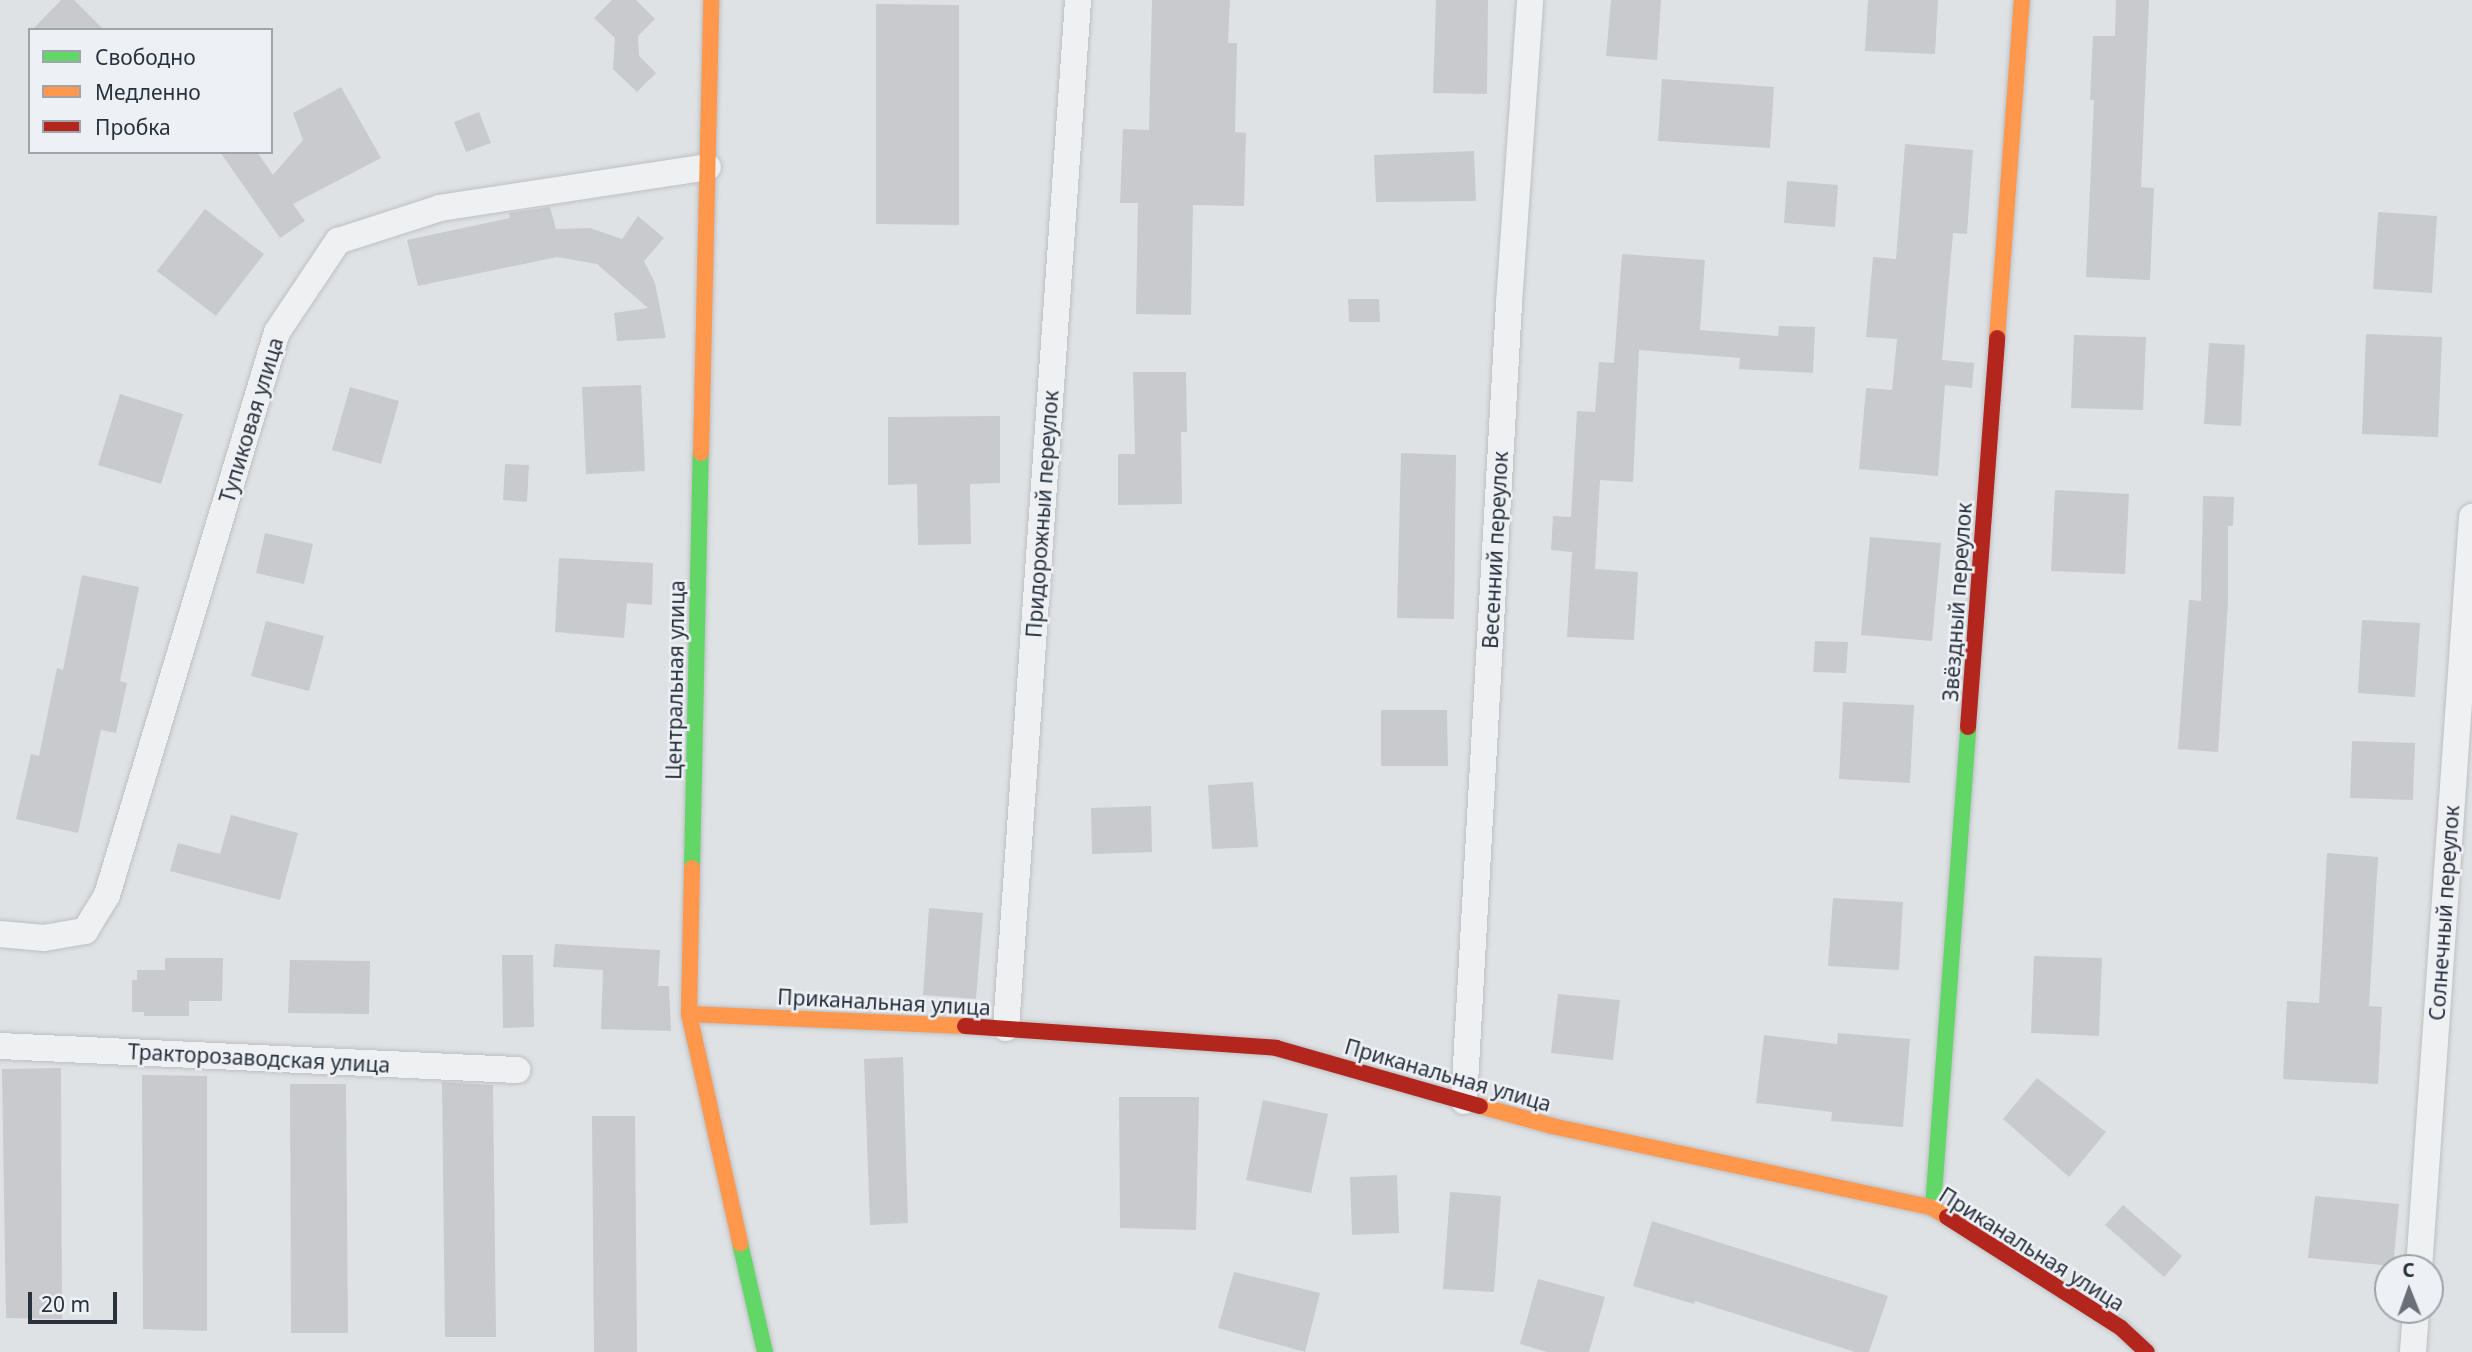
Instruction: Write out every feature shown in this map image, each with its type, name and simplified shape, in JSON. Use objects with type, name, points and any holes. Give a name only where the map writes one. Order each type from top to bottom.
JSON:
[{"type":"street","name":"Центральная улица","points":[[711,0],[689,1014],[765,1352]]},
{"type":"street","name":"Придорожный переулок","points":[[1006,1028],[1078,0]]},
{"type":"street","name":"Весенний переулок","points":[[1464,1101],[1508,317],[1530,0]]},
{"type":"street","name":"Звёздный переулок","points":[[1933,1208],[2022,0]]},
{"type":"street","name":"Тупиковая улица","points":[[0,934],[44,938],[85,931],[107,895],[277,332],[338,241],[440,208],[708,167]]},
{"type":"street","name":"Солнечный переулок","points":[[2420,1254],[2472,517]]},
{"type":"street","name":"Приканальная улица","points":[[689,1014],[1006,1028],[1276,1048],[1552,1126],[1933,1208],[2121,1328],[2147,1352]]},
{"type":"street","name":"Тракторозаводская улица","points":[[0,1046],[517,1070]]},
{"type":"street","points":[[2413,1352],[2415,1324]]},
{"type":"building","points":[[61,0],[74,0],[102,28],[34,28]]},
{"type":"building","points":[[612,0],[636,0],[655,19],[638,36],[639,56],[656,73],[637,92],[613,69],[615,38],[594,18]]},
{"type":"building","points":[[1152,0],[1230,0],[1228,43],[1237,43],[1235,132],[1246,133],[1244,206],[1193,205],[1191,315],[1136,314],[1138,203],[1120,203],[1123,129],[1149,130]]},
{"type":"building","points":[[1436,0],[1488,0],[1487,94],[1433,93]]},
{"type":"building","points":[[1611,0],[1661,0],[1657,60],[1606,56]]},
{"type":"building","points":[[1868,0],[1938,0],[1935,54],[1865,51]]},
{"type":"building","points":[[2116,0],[2149,0],[2141,187],[2154,188],[2150,280],[2086,277],[2094,100],[2090,100],[2093,36],[2115,36]]},
{"type":"building","points":[[876,4],[959,5],[959,225],[876,224]]},
{"type":"building","points":[[1662,79],[1774,87],[1770,148],[1658,141]]},
{"type":"building","points":[[341,87],[381,158],[293,204],[305,221],[280,238],[221,154],[258,154],[273,175],[303,140],[293,113]]},
{"type":"building","points":[[479,112],[491,143],[466,152],[454,122]]},
{"type":"building","points":[[1905,144],[1973,150],[1967,234],[1953,233],[1942,360],[1974,363],[1972,388],[1945,385],[1938,476],[1859,469],[1866,388],[1892,390],[1897,339],[1866,337],[1873,257],[1896,259]]},
{"type":"building","points":[[1474,151],[1476,201],[1376,202],[1374,155]]},
{"type":"building","points":[[1787,181],[1838,185],[1835,227],[1784,223]]},
{"type":"building","points":[[550,207],[556,229],[590,228],[622,239],[638,216],[664,238],[644,261],[655,283],[666,338],[617,341],[614,313],[648,308],[597,264],[557,257],[418,286],[407,240],[510,218],[509,213]]},
{"type":"building","points":[[205,209],[264,254],[216,316],[157,271]]},
{"type":"building","points":[[2378,212],[2437,216],[2432,293],[2373,289]]},
{"type":"building","points":[[1622,254],[1705,260],[1700,330],[1778,336],[1779,326],[1815,327],[1813,373],[1739,369],[1740,358],[1639,350],[1633,482],[1600,480],[1595,569],[1638,572],[1634,640],[1567,637],[1572,552],[1551,550],[1553,516],[1571,517],[1577,411],[1595,412],[1599,362],[1614,363]]},
{"type":"building","points":[[1348,299],[1379,299],[1380,322],[1349,322]]},
{"type":"building","points":[[2366,334],[2442,337],[2438,437],[2362,434]]},
{"type":"building","points":[[2074,335],[2146,337],[2143,410],[2071,408]]},
{"type":"building","points":[[2209,343],[2245,345],[2241,426],[2204,424]]},
{"type":"building","points":[[1133,372],[1186,372],[1187,432],[1181,432],[1182,504],[1118,505],[1118,454],[1135,454]]},
{"type":"building","points":[[641,385],[645,471],[586,474],[582,387]]},
{"type":"building","points":[[350,387],[399,401],[381,464],[332,450]]},
{"type":"building","points":[[120,394],[183,414],[161,484],[98,465]]},
{"type":"building","points":[[1000,416],[1000,483],[970,484],[971,544],[918,545],[917,484],[888,485],[888,417]]},
{"type":"building","points":[[1401,453],[1456,455],[1454,619],[1397,618]]},
{"type":"building","points":[[505,464],[529,465],[527,502],[503,500]]},
{"type":"building","points":[[2055,490],[2129,494],[2125,574],[2051,571]]},
{"type":"building","points":[[2203,496],[2234,497],[2233,526],[2228,526],[2228,603],[2218,752],[2178,749],[2189,600],[2201,601]]},
{"type":"building","points":[[265,533],[313,544],[304,584],[256,573]]},
{"type":"building","points":[[1870,537],[1941,543],[1932,641],[1861,635]]},
{"type":"building","points":[[559,558],[653,563],[652,605],[627,603],[624,638],[555,632]]},
{"type":"building","points":[[82,575],[139,587],[120,681],[127,683],[116,733],[101,730],[78,833],[16,819],[31,754],[39,756],[57,668],[63,670]]},
{"type":"building","points":[[2362,620],[2420,623],[2415,697],[2358,693]]},
{"type":"building","points":[[266,621],[324,636],[309,691],[251,676]]},
{"type":"building","points":[[1815,641],[1848,642],[1846,673],[1813,672]]},
{"type":"building","points":[[1843,702],[1914,705],[1910,783],[1839,779]]},
{"type":"building","points":[[1381,710],[1447,710],[1448,766],[1381,766]]},
{"type":"building","points":[[2352,741],[2415,743],[2413,800],[2350,798]]},
{"type":"building","points":[[1253,782],[1258,847],[1212,849],[1208,785]]},
{"type":"building","points":[[1151,806],[1152,852],[1092,854],[1091,808]]},
{"type":"building","points":[[231,815],[298,833],[280,900],[170,871],[178,843],[220,854]]},
{"type":"building","points":[[2327,853],[2378,857],[2369,1006],[2382,1007],[2378,1084],[2283,1079],[2287,1001],[2319,1003]]},
{"type":"building","points":[[1833,898],[1903,902],[1899,970],[1828,966]]},
{"type":"building","points":[[929,908],[983,913],[976,999],[923,995]]},
{"type":"building","points":[[555,944],[660,950],[658,986],[669,986],[671,1031],[601,1029],[603,970],[553,967]]},
{"type":"building","points":[[502,955],[533,955],[534,1027],[503,1028]]},
{"type":"building","points":[[2034,956],[2102,958],[2099,1036],[2031,1033]]},
{"type":"building","points":[[165,958],[223,958],[222,1001],[189,1001],[189,1016],[144,1016],[144,1012],[132,1012],[132,980],[137,980],[137,970],[165,970]]},
{"type":"building","points":[[290,960],[370,961],[369,1014],[288,1013]]},
{"type":"building","points":[[1558,994],[1620,1000],[1613,1060],[1551,1053]]},
{"type":"building","points":[[1838,1033],[1910,1039],[1903,1127],[1831,1121],[1832,1112],[1756,1103],[1764,1035],[1837,1044]]},
{"type":"building","points":[[903,1057],[908,1223],[870,1225],[864,1059]]},
{"type":"building","points":[[61,1068],[62,1319],[6,1318],[2,1069]]},
{"type":"building","points":[[142,1075],[207,1076],[207,1331],[143,1329]]},
{"type":"building","points":[[2037,1078],[2106,1132],[2069,1177],[2003,1119]]},
{"type":"building","points":[[442,1082],[493,1085],[496,1337],[445,1337]]},
{"type":"building","points":[[290,1084],[346,1084],[348,1333],[291,1333]]},
{"type":"building","points":[[1119,1097],[1199,1097],[1196,1230],[1120,1228]]},
{"type":"building","points":[[1263,1100],[1328,1114],[1311,1193],[1246,1180]]},
{"type":"building","points":[[592,1116],[635,1116],[637,1352],[594,1352]]},
{"type":"building","points":[[1397,1175],[1399,1233],[1352,1235],[1350,1177]]},
{"type":"building","points":[[1450,1192],[1501,1196],[1494,1292],[1443,1289]]},
{"type":"building","points":[[2315,1196],[2399,1204],[2394,1254],[2374,1254],[2374,1264],[2308,1258]]},
{"type":"building","points":[[2123,1205],[2182,1256],[2164,1277],[2105,1225]]},
{"type":"building","points":[[1652,1221],[1888,1296],[1869,1352],[1855,1352],[1695,1301],[1694,1304],[1633,1286]]},
{"type":"building","points":[[1234,1272],[1320,1293],[1305,1352],[1218,1328]]},
{"type":"building","points":[[1538,1279],[1605,1297],[1589,1352],[1547,1352],[1520,1344]]},
{"type":"traffic: fast","points":[[692,868],[701,453]]},
{"type":"traffic: fast","points":[[1933,1208],[1968,727]]},
{"type":"traffic: fast","points":[[740,1243],[765,1352]]},
{"type":"traffic: slow","points":[[701,453],[711,0]]},
{"type":"traffic: slow","points":[[1997,338],[2022,0]]},
{"type":"traffic: slow","points":[[692,868],[689,1014],[740,1243]]},
{"type":"traffic: slow","points":[[689,1014],[965,1026]]},
{"type":"traffic: slow","points":[[1480,1106],[1552,1126],[1933,1208],[1947,1217]]},
{"type":"traffic: jam","points":[[1968,727],[1997,338]]},
{"type":"traffic: jam","points":[[965,1026],[1276,1048],[1480,1106]]},
{"type":"traffic: jam","points":[[1947,1217],[2121,1328],[2147,1352]]}]
